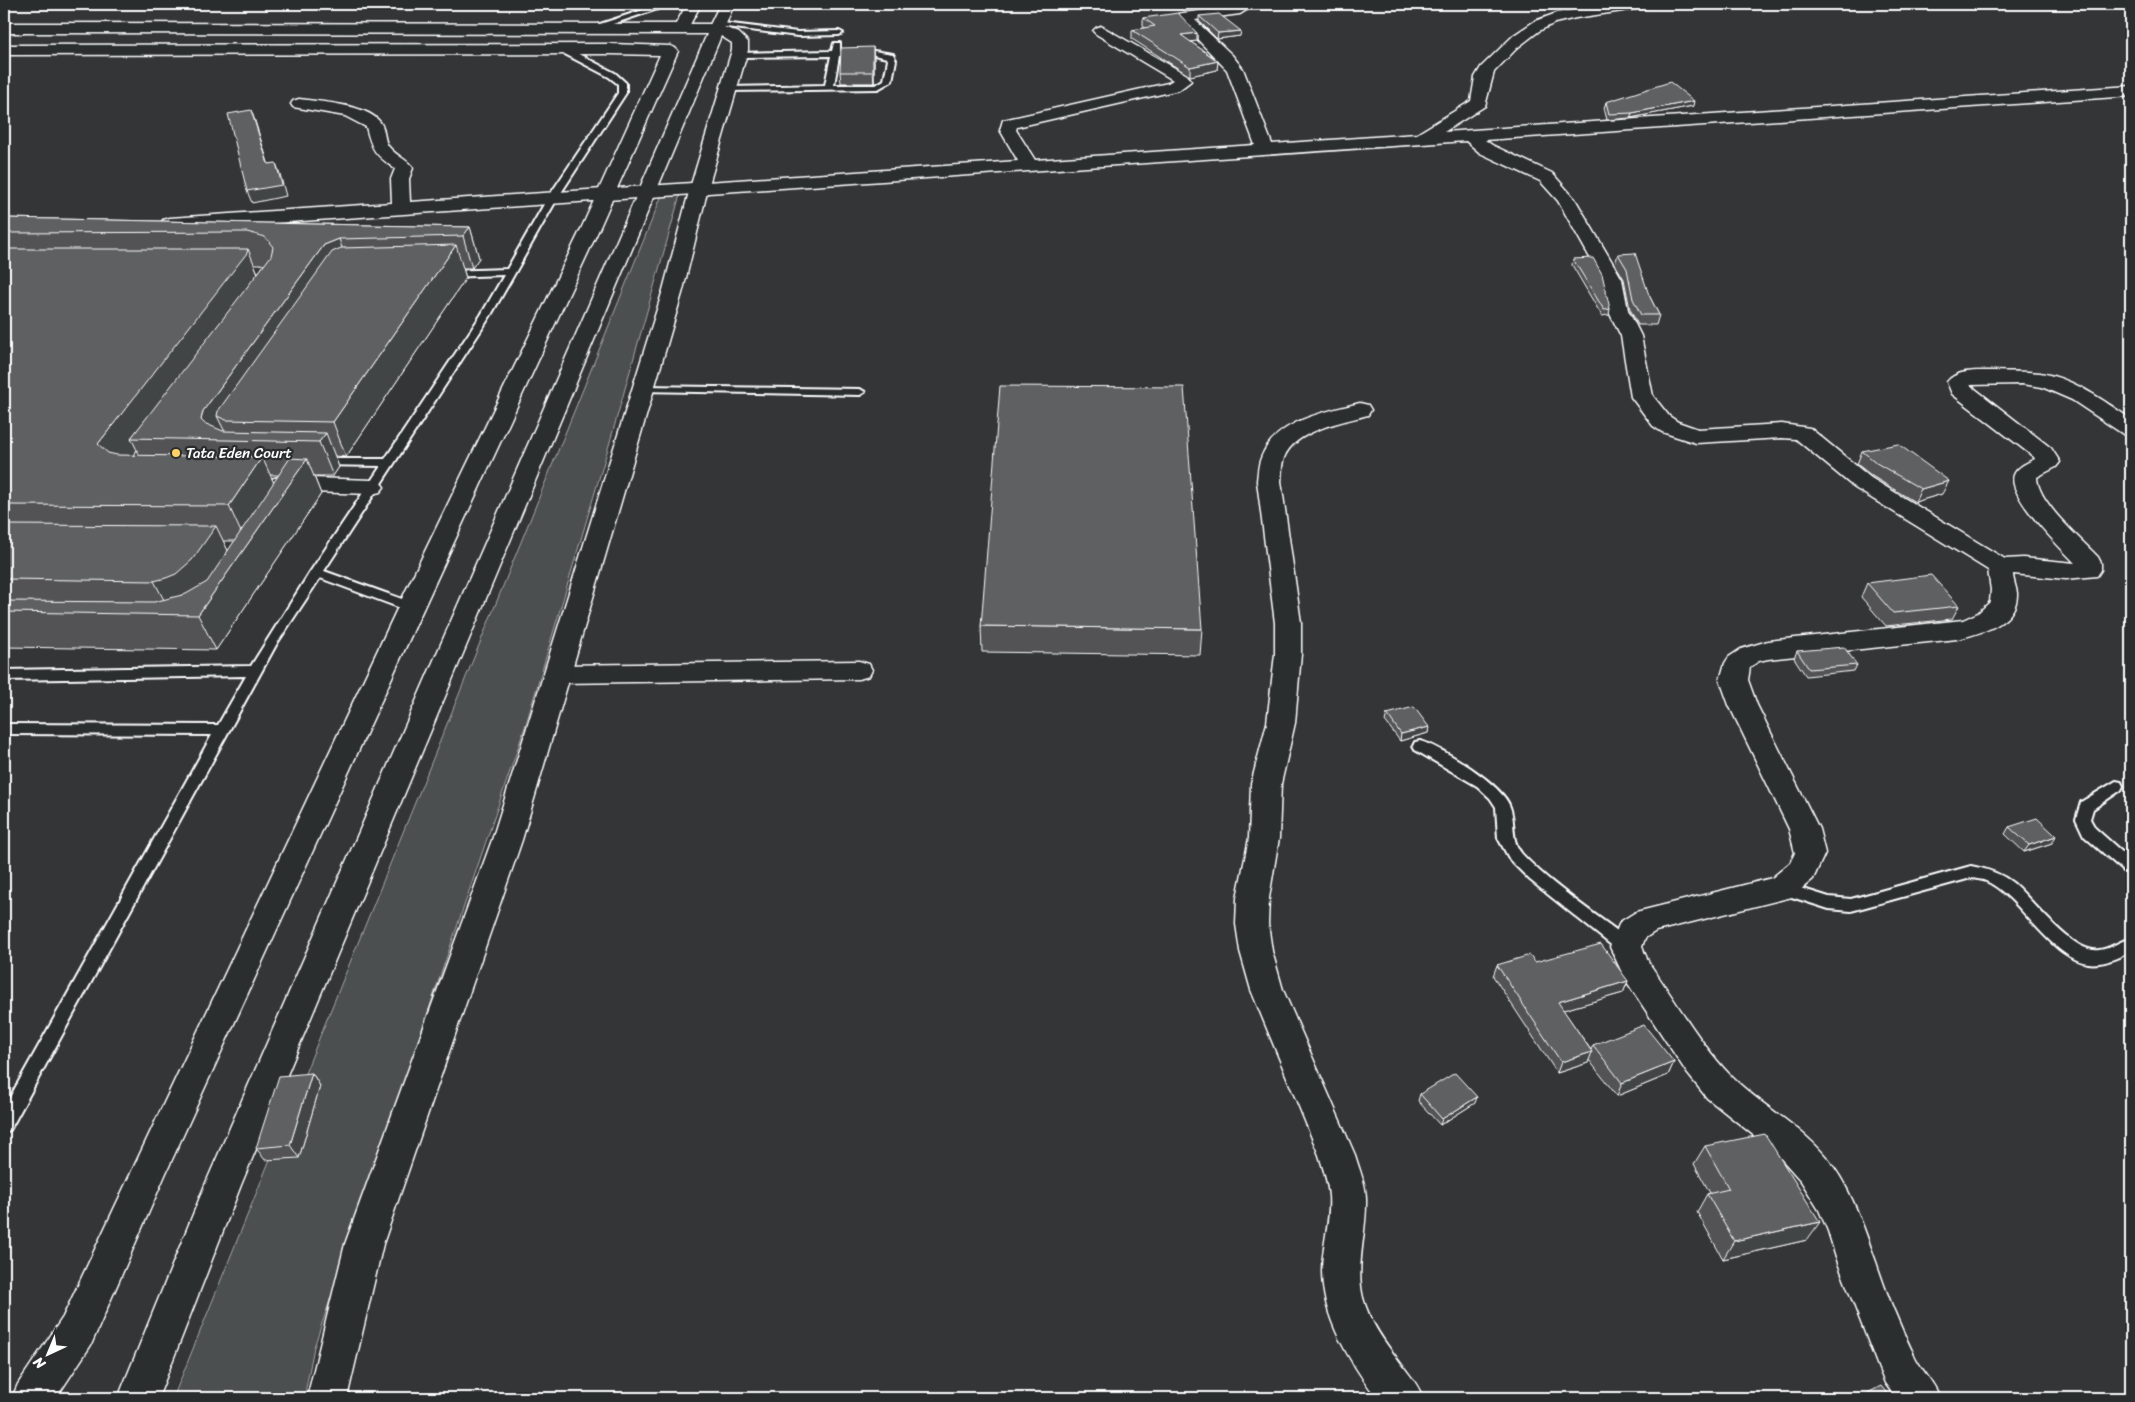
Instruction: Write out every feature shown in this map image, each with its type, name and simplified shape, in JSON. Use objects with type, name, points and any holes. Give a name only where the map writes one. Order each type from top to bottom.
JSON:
[{"type":"street","points":[[32,1398],[77,1331],[152,1164],[411,607],[590,229],[670,51],[694,4]]},
{"type":"street","points":[[138,1398],[223,1185],[727,4]]},
{"type":"street","points":[[1249,4],[1235,11],[1183,17],[1235,69],[1266,151]]},
{"type":"street","points":[[1418,140],[1479,103],[1484,77],[1488,70],[1530,30],[1539,24],[1561,18],[1643,4]]},
{"type":"street","points":[[4,28],[681,29],[734,36],[740,42],[738,55],[698,188],[673,290],[508,840],[364,1244],[327,1398]]},
{"type":"street","points":[[1030,166],[1008,130],[1009,124],[1173,87],[1183,82],[1181,78],[1101,31]]},
{"type":"street","points":[[4,50],[562,49],[670,51],[714,34]]},
{"type":"street","points":[[153,226],[2131,91]]},
{"type":"street","points":[[299,104],[358,115],[371,122],[374,126],[377,144],[382,151],[404,168],[400,179],[401,209]]},
{"type":"street","points":[[1471,136],[1486,149],[1534,170],[1546,178],[1566,199],[1612,278],[1618,310],[1631,336],[1642,397],[1662,421],[1682,433],[1696,436],[1782,430],[1802,433],[1864,483],[2001,567],[2016,564],[2074,572],[2088,570],[2089,563],[2033,501],[2024,486],[2024,478],[2030,470],[2048,462],[2043,453],[1960,389],[1958,382],[1965,378],[1978,377],[2033,378],[2049,382],[2079,396],[2131,429]]},
{"type":"street","points":[[1360,410],[1295,431],[1281,441],[1272,458],[1269,481],[1288,623],[1288,654],[1281,723],[1266,784],[1264,838],[1253,898],[1252,924],[1256,951],[1267,990],[1337,1155],[1343,1175],[1348,1199],[1341,1278],[1346,1308],[1356,1333],[1403,1398]]},
{"type":"street","points":[[259,483],[372,487]]},
{"type":"street","points":[[282,506],[297,484]]},
{"type":"street","points":[[1920,1398],[1898,1369],[1857,1263],[1847,1231],[1833,1199],[1814,1169],[1790,1143],[1719,1087],[1699,1063],[1636,970],[1626,947],[1631,930],[1647,921],[1781,888],[1802,871],[1810,853],[1804,829],[1743,705],[1734,680],[1738,663],[1750,655],[1768,650],[1957,630],[1974,626],[1990,618],[2002,606],[2004,593],[1999,576],[2001,567]]},
{"type":"street","points":[[558,674],[859,670]]},
{"type":"lane","points":[[592,28],[668,4]]},
{"type":"lane","points":[[714,34],[798,34],[839,31],[829,88]]},
{"type":"lane","points":[[4,1124],[255,671],[316,572],[486,315],[552,200],[622,93],[622,83],[612,75],[562,49]]},
{"type":"lane","points":[[728,89],[870,88],[884,85],[888,81],[892,60],[890,56],[884,54],[738,55]]},
{"type":"lane","points":[[435,274],[511,272]]},
{"type":"lane","points":[[643,389],[860,392]]},
{"type":"lane","points":[[308,462],[388,463]]},
{"type":"lane","points":[[316,572],[411,607]]},
{"type":"lane","points":[[4,675],[255,671]]},
{"type":"lane","points":[[4,729],[222,730]]},
{"type":"lane","points":[[1420,746],[1482,782],[1495,794],[1503,807],[1506,838],[1516,856],[1535,876],[1626,947]]},
{"type":"lane","points":[[2116,786],[2086,806],[2083,818],[2089,832],[2131,869]]},
{"type":"lane","points":[[1781,888],[1829,903],[1850,905],[1971,872],[1990,876],[2007,887],[2066,945],[2084,956],[2098,957],[2112,954],[2131,944]]},
{"type":"shaded area","points":[[662,195],[680,195],[609,445],[526,724],[314,1347],[304,1398],[173,1398]]},
{"type":"building","points":[[1178,13],[1197,33],[1181,35],[1218,61],[1190,67],[1132,30],[1155,26],[1143,18]]},
{"type":"building","points":[[1219,14],[1241,31],[1218,33],[1199,16]]},
{"type":"building","points":[[873,47],[873,72],[840,72],[841,48]]},
{"type":"building","points":[[1670,82],[1694,101],[1632,113],[1609,114],[1606,102]]},
{"type":"building","points":[[251,110],[268,164],[276,163],[282,185],[247,191],[228,114]]},
{"type":"building","points":[[4,218],[470,227],[463,236],[339,239],[324,245],[203,411],[201,420],[204,423],[223,431],[326,433],[319,442],[131,438],[271,256],[273,247],[265,237],[247,232],[4,233]]},
{"type":"building","points":[[456,245],[333,422],[226,420],[217,416],[218,411],[332,252],[341,248]]},
{"type":"building","points":[[4,249],[248,249],[247,253],[98,444],[108,453],[117,455],[262,457],[229,506],[4,505]]},
{"type":"building","points":[[1635,253],[1649,295],[1659,315],[1641,315],[1633,299],[1627,269],[1618,254]]},
{"type":"building","points":[[1593,258],[1602,274],[1610,309],[1604,310],[1573,259]]},
{"type":"building","points":[[1000,386],[1184,387],[1202,629],[981,626]]},
{"type":"building","points":[[1898,444],[1949,481],[1921,489],[1878,464],[1862,451]]},
{"type":"building","points":[[290,458],[307,459],[198,615],[4,612],[4,601],[154,602],[186,594],[207,582]]},
{"type":"building","points":[[4,525],[216,526],[192,560],[176,574],[154,581],[4,579]]},
{"type":"building","points":[[1931,575],[1959,606],[1893,613],[1867,583]]},
{"type":"building","points":[[1844,647],[1857,665],[1809,669],[1797,651]]},
{"type":"building","points":[[1414,707],[1429,727],[1401,734],[1387,714]]},
{"type":"building","points":[[2037,818],[2056,836],[2029,845],[2009,827]]},
{"type":"building","points":[[1601,944],[1628,981],[1558,1002],[1592,1052],[1561,1062],[1497,965],[1530,955],[1535,962]]},
{"type":"building","points":[[1644,1025],[1674,1062],[1622,1083],[1593,1045]]},
{"type":"building","points":[[312,1073],[290,1145],[256,1148],[279,1076]]},
{"type":"building","points":[[1455,1073],[1477,1097],[1442,1119],[1420,1094]]},
{"type":"building","points":[[1765,1134],[1820,1222],[1734,1241],[1707,1194],[1729,1189],[1705,1146]]},
{"type":"building","points":[[1881,1386],[1891,1398],[1858,1398]]},
{"type":"place","name":"Tata Eden Court","points":[[176,453]]}]
